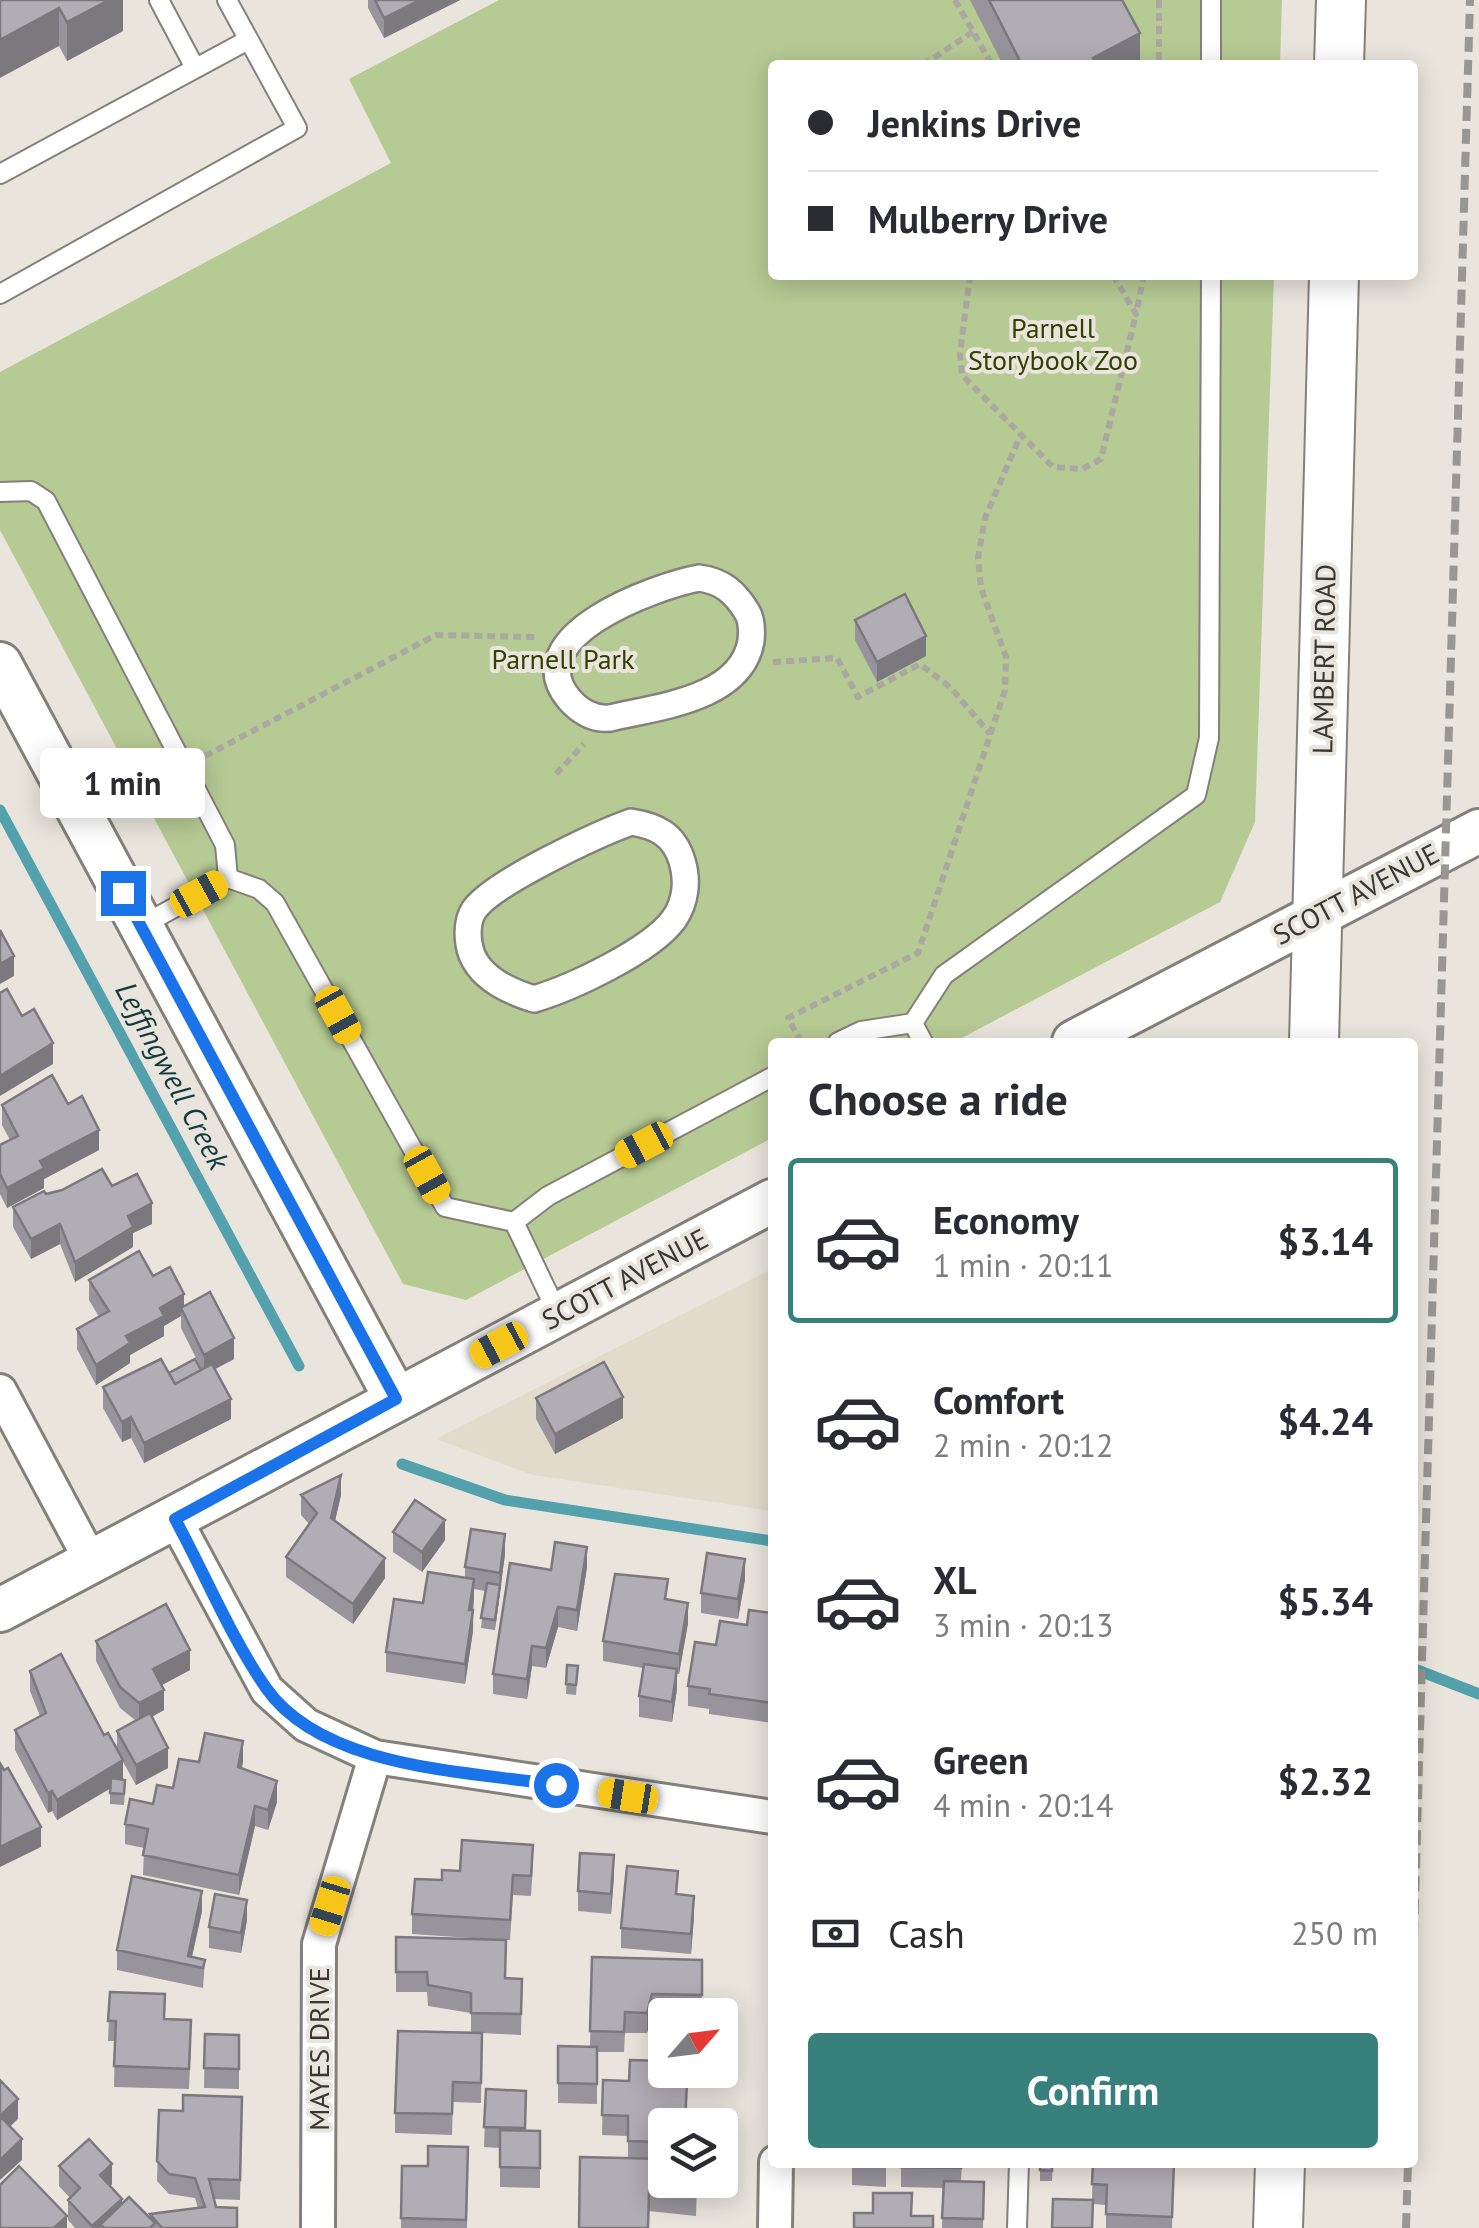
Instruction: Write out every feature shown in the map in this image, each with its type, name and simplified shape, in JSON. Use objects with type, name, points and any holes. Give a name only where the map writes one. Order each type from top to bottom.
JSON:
[{"type":"main road","points":[[1339,60],[1341,0]]},
{"type":"main road","name":"LAMBERT ROAD","points":[[1314,1038],[1334,280]]},
{"type":"main road","points":[[1278,2228],[1280,2168]]},
{"type":"street","points":[[699,578],[730,589],[750,616],[750,646],[741,664],[697,696],[601,719],[576,706],[560,684],[560,658],[574,638],[609,611],[655,590],[699,578]]},
{"type":"street","points":[[0,664],[396,1399]]},
{"type":"street","points":[[631,822],[651,825],[666,832],[679,850],[686,874],[684,897],[675,918],[660,934],[622,958],[555,993],[534,999],[514,993],[474,960],[467,939],[474,911],[500,888],[573,849],[631,822]]},
{"type":"street","name":"SCOTT AVENUE","points":[[1082,1038],[1479,831]]},
{"type":"street","name":"SCOTT AVENUE","points":[[0,1610],[768,1203]]},
{"type":"street","points":[[0,1391],[91,1562]]},
{"type":"street","points":[[175,1519],[267,1690],[306,1725],[375,1758],[768,1816]]},
{"type":"street","name":"MAYES DRIVE","points":[[318,2228],[319,1944],[375,1758]]},
{"type":"street","points":[[775,2228],[776,2168]]},
{"type":"lane","points":[[159,0],[195,68]]},
{"type":"lane","points":[[0,294],[298,128],[227,0]]},
{"type":"lane","points":[[1211,0],[1211,60]]},
{"type":"lane","points":[[0,174],[248,40]]},
{"type":"lane","points":[[846,1038],[861,1030],[914,1022],[944,975],[1196,795],[1209,738],[1210,280]]},
{"type":"lane","points":[[0,492],[31,491],[46,502],[225,844],[228,878]]},
{"type":"lane","points":[[141,926],[228,878],[259,889],[275,903],[445,1207],[514,1222],[548,1196],[768,1079]]},
{"type":"lane","points":[[914,1022],[921,1038]]},
{"type":"lane","points":[[514,1222],[558,1314]]},
{"type":"lane","points":[[1016,2228],[1019,2168]]},
{"type":"path","points":[[956,0],[989,60]]},
{"type":"path","points":[[1159,0],[1159,60]]},
{"type":"path","points":[[930,60],[974,30]]},
{"type":"path","points":[[969,280],[960,354],[962,376],[1053,467],[1082,470],[1101,459],[1143,280]]},
{"type":"path","points":[[1116,280],[1136,314]]},
{"type":"path","points":[[799,1038],[788,1018],[918,953],[1005,690],[1006,658],[981,588],[978,558],[985,518],[1021,434]]},
{"type":"path","points":[[184,766],[436,634],[574,638]]},
{"type":"path","points":[[741,664],[837,658],[858,696],[920,664],[951,688],[990,736]]},
{"type":"shaded area","points":[[768,1271],[768,1510],[533,1475],[436,1439]]},
{"type":"green space","name":"Parnell Park","points":[[499,0],[1282,0],[1280,60],[768,60],[768,280],[1274,280],[1255,822],[1220,902],[962,1038],[768,1038],[768,1140],[466,1300],[403,1284],[0,530],[0,372],[391,163],[349,79]]},
{"type":"building","points":[[0,0],[109,0],[67,22],[59,8],[0,40]]},
{"type":"building","points":[[375,0],[420,0],[384,18]]},
{"type":"building","points":[[989,0],[1122,0],[1140,33],[1094,60],[1019,60]]},
{"type":"building","points":[[905,594],[926,636],[877,662],[855,620]]},
{"type":"building","points":[[0,930],[14,956],[0,964]]},
{"type":"building","points":[[7,989],[22,1016],[34,1009],[53,1043],[0,1076],[0,993]]},
{"type":"building","points":[[52,1075],[68,1104],[82,1096],[99,1130],[40,1161],[44,1168],[7,1188],[0,1174],[0,1145],[18,1136],[2,1105]]},
{"type":"building","points":[[102,1169],[112,1186],[137,1174],[152,1203],[128,1216],[133,1227],[75,1262],[60,1224],[31,1239],[13,1207],[44,1191],[46,1194],[62,1190]]},
{"type":"building","points":[[139,1251],[153,1276],[170,1267],[184,1294],[160,1308],[164,1316],[126,1336],[130,1343],[96,1365],[77,1329],[109,1311],[89,1280]]},
{"type":"building","points":[[210,1292],[234,1338],[204,1355],[181,1308]]},
{"type":"building","points":[[161,1359],[175,1384],[212,1364],[231,1399],[144,1443],[131,1417],[122,1422],[103,1387]]},
{"type":"building","points":[[195,1359],[201,1370],[175,1384],[169,1373]]},
{"type":"building","points":[[604,1362],[623,1397],[555,1434],[536,1398]]},
{"type":"building","points":[[341,1475],[331,1518],[385,1558],[353,1604],[286,1557],[317,1513],[301,1495]]},
{"type":"building","points":[[415,1500],[445,1520],[422,1552],[393,1532]]},
{"type":"building","points":[[471,1529],[505,1534],[500,1573],[465,1567]]},
{"type":"building","points":[[555,1542],[587,1547],[577,1610],[558,1607],[546,1648],[532,1646],[527,1679],[493,1674],[510,1563],[551,1570]]},
{"type":"building","points":[[707,1553],[745,1559],[738,1599],[701,1593]]},
{"type":"building","points":[[428,1572],[474,1579],[465,1664],[386,1652],[394,1599],[423,1603]]},
{"type":"building","points":[[615,1574],[668,1579],[665,1599],[688,1603],[679,1654],[603,1641]]},
{"type":"building","points":[[487,1583],[500,1585],[495,1620],[481,1618]]},
{"type":"building","points":[[166,1604],[190,1650],[153,1669],[164,1690],[139,1703],[120,1687],[96,1641]]},
{"type":"building","points":[[749,1610],[768,1612],[768,1702],[709,1694],[710,1689],[688,1686],[695,1642],[716,1645],[720,1621],[747,1625]]},
{"type":"building","points":[[61,1654],[104,1735],[108,1733],[123,1760],[57,1800],[52,1791],[48,1793],[15,1730],[46,1713],[30,1671]]},
{"type":"building","points":[[644,1664],[677,1669],[672,1702],[639,1696]]},
{"type":"building","points":[[567,1665],[578,1666],[576,1685],[566,1684]]},
{"type":"building","points":[[150,1713],[168,1748],[136,1765],[117,1731]]},
{"type":"building","points":[[205,1733],[243,1741],[238,1767],[277,1781],[268,1810],[255,1806],[239,1875],[143,1855],[148,1829],[125,1824],[130,1799],[153,1804],[157,1785],[173,1788],[179,1759],[199,1762]]},
{"type":"building","points":[[1,1765],[4,1770],[8,1768],[41,1827],[0,1847]]},
{"type":"building","points":[[111,1778],[125,1780],[124,1794],[110,1793]]},
{"type":"building","points":[[462,1840],[533,1845],[531,1876],[513,1875],[510,1920],[412,1914],[415,1879],[442,1880],[442,1870],[460,1871]]},
{"type":"building","points":[[580,1853],[614,1855],[611,1894],[578,1891]]},
{"type":"building","points":[[627,1866],[678,1871],[676,1894],[694,1896],[691,1934],[621,1928]]},
{"type":"building","points":[[132,1876],[202,1891],[188,1956],[205,1960],[203,1968],[117,1950]]},
{"type":"building","points":[[215,1894],[247,1900],[241,1933],[209,1927]]},
{"type":"building","points":[[396,1937],[506,1940],[505,1978],[522,1979],[521,2014],[471,2013],[471,1993],[428,1985],[427,1972],[396,1972]]},
{"type":"building","points":[[592,1957],[702,1960],[702,1995],[652,1994],[647,2013],[625,2012],[624,2032],[590,2031]]},
{"type":"building","points":[[110,1992],[165,1994],[164,2019],[191,2020],[189,2069],[114,2066],[116,2021],[108,2021]]},
{"type":"building","points":[[398,2031],[482,2033],[481,2083],[453,2082],[452,2114],[395,2113]]},
{"type":"building","points":[[205,2034],[239,2035],[239,2069],[204,2068]]},
{"type":"building","points":[[558,2046],[597,2047],[597,2084],[558,2083]]},
{"type":"building","points":[[630,2060],[648,2061],[648,2088],[687,2088],[686,2108],[648,2108],[648,2142],[628,2141],[628,2116],[602,2115],[603,2080],[629,2081]]},
{"type":"building","points":[[0,2080],[18,2099],[0,2116]]},
{"type":"building","points":[[486,2089],[526,2091],[525,2128],[484,2127]]},
{"type":"building","points":[[183,2095],[242,2097],[240,2180],[209,2179],[216,2207],[237,2208],[237,2228],[162,2228],[150,2214],[205,2207],[195,2178],[169,2174],[157,2161],[159,2110],[183,2111]]},
{"type":"building","points":[[0,2116],[22,2139],[0,2160]]},
{"type":"building","points":[[500,2130],[540,2131],[540,2168],[500,2167]]},
{"type":"building","points":[[89,2139],[112,2164],[100,2175],[122,2199],[92,2226],[68,2200],[80,2188],[59,2166]]},
{"type":"building","points":[[428,2146],[468,2147],[466,2220],[401,2218],[402,2166],[428,2166]]},
{"type":"building","points":[[580,2157],[648,2159],[648,2228],[579,2228]]},
{"type":"building","points":[[19,2166],[67,2216],[57,2228],[0,2228],[0,2185]]},
{"type":"building","points":[[1093,2168],[1174,2168],[1172,2217],[1106,2214],[1107,2185],[1092,2184]]},
{"type":"building","points":[[944,2181],[984,2182],[983,2219],[942,2218]]},
{"type":"building","points":[[873,2193],[912,2193],[911,2216],[933,2216],[933,2228],[854,2228],[854,2213],[873,2213]]},
{"type":"building","points":[[129,2197],[155,2223],[150,2228],[104,2228],[101,2224]]},
{"type":"building","points":[[1053,2199],[1093,2200],[1092,2228],[1052,2228]]},
{"type":"waterway","name":"Leffingwell Creek","points":[[0,810],[299,1366]]},
{"type":"waterway","name":"Leffingwell Creek","points":[[402,1464],[505,1500],[768,1540]]},
{"type":"waterway","points":[[1418,1670],[1479,1694]]},
{"type":"railway","points":[[1418,1798],[1470,0]]},
{"type":"railway","points":[[1406,2228],[1408,2168]]},
{"type":"route","points":[[123,893],[396,1399],[175,1519],[267,1690],[306,1725],[375,1758],[556,1785]]},
{"type":"park label","name":"Parnell Storybook Zoo","points":[[1053,344]]}]
